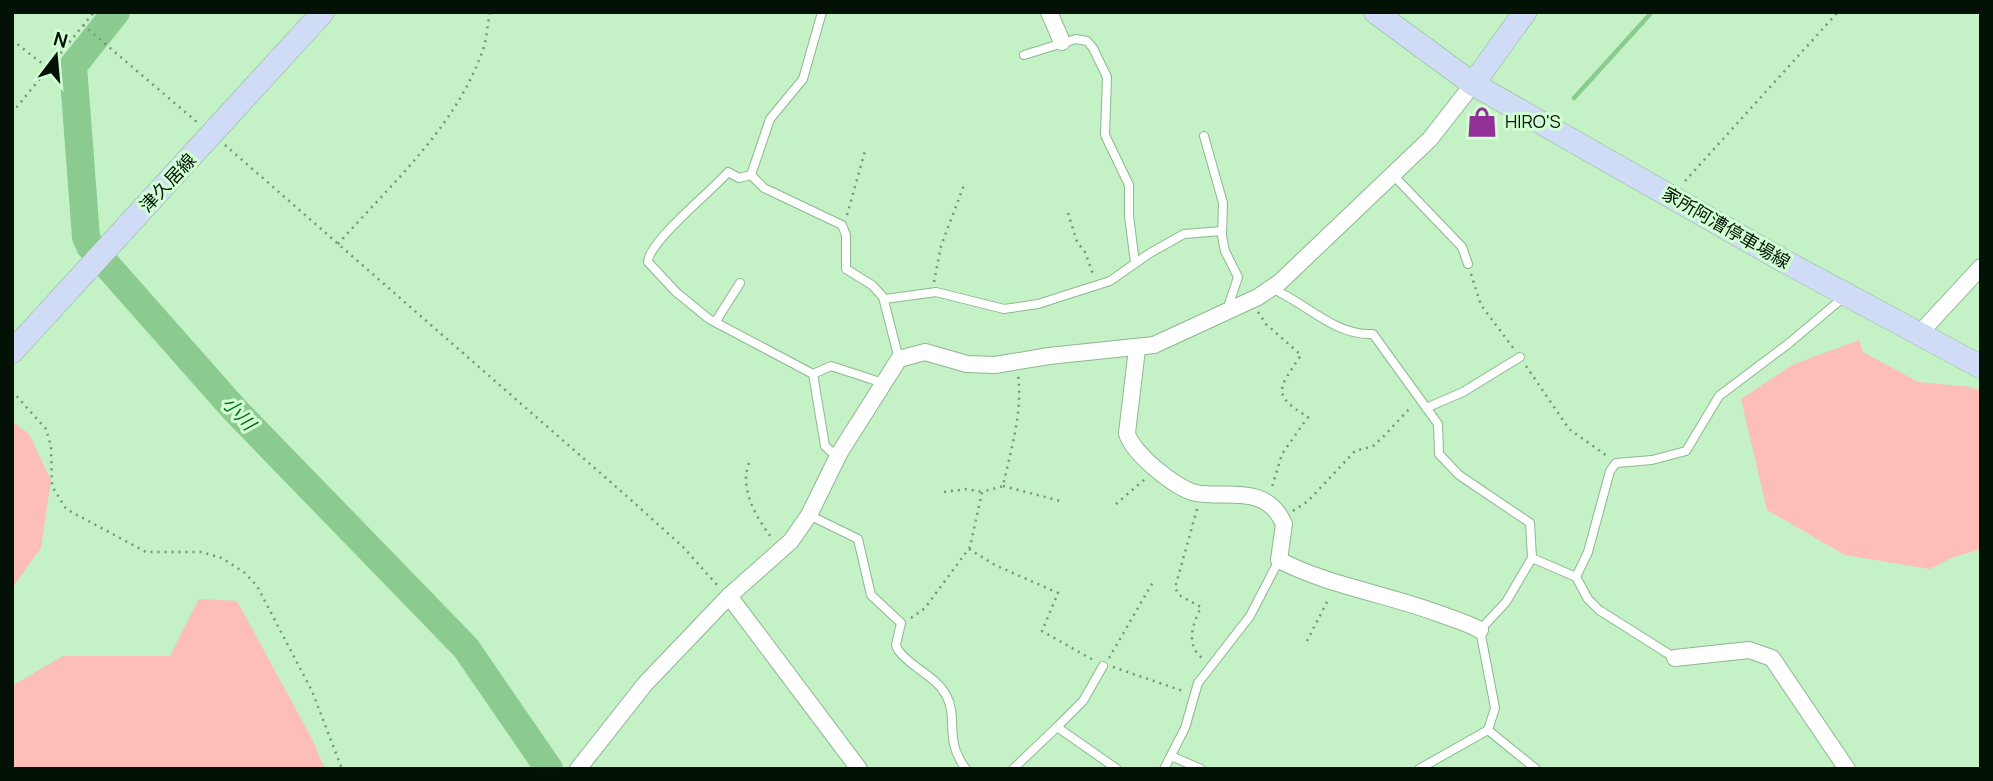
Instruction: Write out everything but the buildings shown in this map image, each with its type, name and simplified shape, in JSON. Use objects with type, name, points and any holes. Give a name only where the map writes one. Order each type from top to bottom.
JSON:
[{"type":"main road","name":"津久居線","points":[[12,352],[323,12]]},
{"type":"main road","points":[[1375,12],[1473,84],[1525,12]]},
{"type":"main road","name":"家所阿漕停車場線","points":[[1473,84],[1845,295],[1981,367]]},
{"type":"street","points":[[1049,12],[1062,42]]},
{"type":"street","points":[[578,769],[645,684],[729,597],[782,549],[809,515],[838,458],[899,359],[925,352],[967,364],[995,365],[1049,356],[1137,349],[1154,345],[1251,300],[1271,288],[1394,176],[1430,139],[1473,84]]},
{"type":"street","points":[[1919,334],[1981,267]]},
{"type":"street","points":[[1137,349],[1127,433],[1129,441],[1155,469],[1196,493],[1237,493],[1266,503],[1282,519],[1284,531],[1279,560],[1313,575],[1417,605],[1480,630]]},
{"type":"street","points":[[729,597],[859,769]]},
{"type":"street","points":[[1675,658],[1749,650],[1772,658],[1847,769]]},
{"type":"lane","points":[[751,175],[770,119],[803,79],[822,12]]},
{"type":"lane","points":[[1024,55],[1062,42],[1087,41],[1107,76],[1105,135],[1129,185],[1129,216],[1135,263]]},
{"type":"lane","points":[[1204,136],[1223,203],[1222,231],[1225,251],[1238,277],[1227,310]]},
{"type":"lane","points":[[751,175],[739,178],[728,173],[708,195],[670,228],[648,257],[648,262],[676,292],[716,321],[813,374]]},
{"type":"lane","points":[[751,175],[764,188],[844,227],[846,269],[872,285],[885,299],[899,359]]},
{"type":"lane","points":[[1394,176],[1462,247],[1468,264]]},
{"type":"lane","points":[[885,299],[936,292],[1004,309],[1060,298],[1098,286],[1184,234],[1222,231]]},
{"type":"lane","points":[[716,321],[740,283]]},
{"type":"lane","points":[[1271,288],[1295,298],[1345,330],[1373,334],[1438,424],[1439,454],[1459,475],[1530,523],[1532,558],[1506,602],[1480,630],[1495,708],[1488,730],[1419,769]]},
{"type":"lane","points":[[1576,576],[1588,552],[1610,471],[1616,463],[1651,460],[1686,451],[1719,396],[1788,344],[1845,295]]},
{"type":"lane","points":[[1424,405],[1463,392],[1520,357]]},
{"type":"lane","points":[[813,374],[831,366],[883,383]]},
{"type":"lane","points":[[813,374],[825,446],[838,458]]},
{"type":"lane","points":[[809,515],[858,539],[871,595],[901,623],[898,650],[933,680],[948,698],[952,742],[966,769]]},
{"type":"lane","points":[[1532,558],[1576,576],[1588,599],[1599,610],[1675,658]]},
{"type":"lane","points":[[1164,769],[1185,728],[1194,694],[1211,664],[1250,616],[1279,560]]},
{"type":"lane","points":[[1013,769],[1083,701],[1104,666]]},
{"type":"lane","points":[[1057,727],[1117,769]]},
{"type":"lane","points":[[1488,730],[1536,769]]},
{"type":"lane","points":[[1171,756],[1201,769]]},
{"type":"path","points":[[12,113],[94,12]]},
{"type":"path","points":[[338,244],[437,134],[454,108],[483,52],[490,12]]},
{"type":"path","points":[[1671,196],[1838,12]]},
{"type":"path","points":[[83,25],[631,499],[683,547],[729,597]]},
{"type":"path","points":[[12,40],[48,68]]},
{"type":"path","points":[[844,227],[865,151]]},
{"type":"path","points":[[936,292],[937,261],[964,185]]},
{"type":"path","points":[[1068,212],[1077,242],[1085,252],[1098,286]]},
{"type":"path","points":[[1468,264],[1481,305],[1569,429],[1616,463]]},
{"type":"path","points":[[1251,300],[1266,324],[1301,355],[1285,380],[1282,396],[1286,404],[1308,417],[1282,454],[1266,503]]},
{"type":"path","points":[[1003,485],[1020,396],[1016,362]]},
{"type":"path","points":[[12,391],[46,429],[51,446],[52,486],[66,509],[146,552],[201,552],[222,558],[246,573],[257,586],[312,691],[342,769]]},
{"type":"path","points":[[1282,519],[1308,501],[1355,451],[1373,446],[1406,409],[1424,405]]},
{"type":"path","points":[[749,463],[744,475],[755,512],[782,549]]},
{"type":"path","points":[[1116,504],[1155,469]]},
{"type":"path","points":[[944,492],[967,489],[982,492],[1003,485]]},
{"type":"path","points":[[1003,485],[1004,488],[1064,502]]},
{"type":"path","points":[[901,623],[925,608],[969,549],[978,524],[982,492]]},
{"type":"path","points":[[1196,493],[1199,498],[1175,588],[1179,595],[1201,607],[1192,632],[1192,646],[1211,664]]},
{"type":"path","points":[[969,549],[995,565],[1058,593],[1042,631],[1104,666]]},
{"type":"path","points":[[1153,582],[1107,663],[1144,680],[1194,694]]},
{"type":"path","points":[[1307,641],[1326,599],[1330,597]]},
{"type":"shaded area","points":[[1859,340],[1863,352],[1918,382],[1971,387],[1981,391],[1981,549],[1951,558],[1930,569],[1845,555],[1767,510],[1741,399],[1792,365]]},
{"type":"shaded area","points":[[12,421],[29,434],[51,480],[41,548],[12,588]]},
{"type":"shaded area","points":[[199,599],[237,601],[312,739],[325,769],[12,769],[12,686],[63,656],[170,656]]},
{"type":"waterway","name":"小川","points":[[116,12],[73,66],[86,237],[90,246],[234,409],[466,648],[549,769]]},
{"type":"waterway","points":[[1574,98],[1652,12]]},
{"type":"place","name":"HIRO'S","points":[[1482,122]]}]
